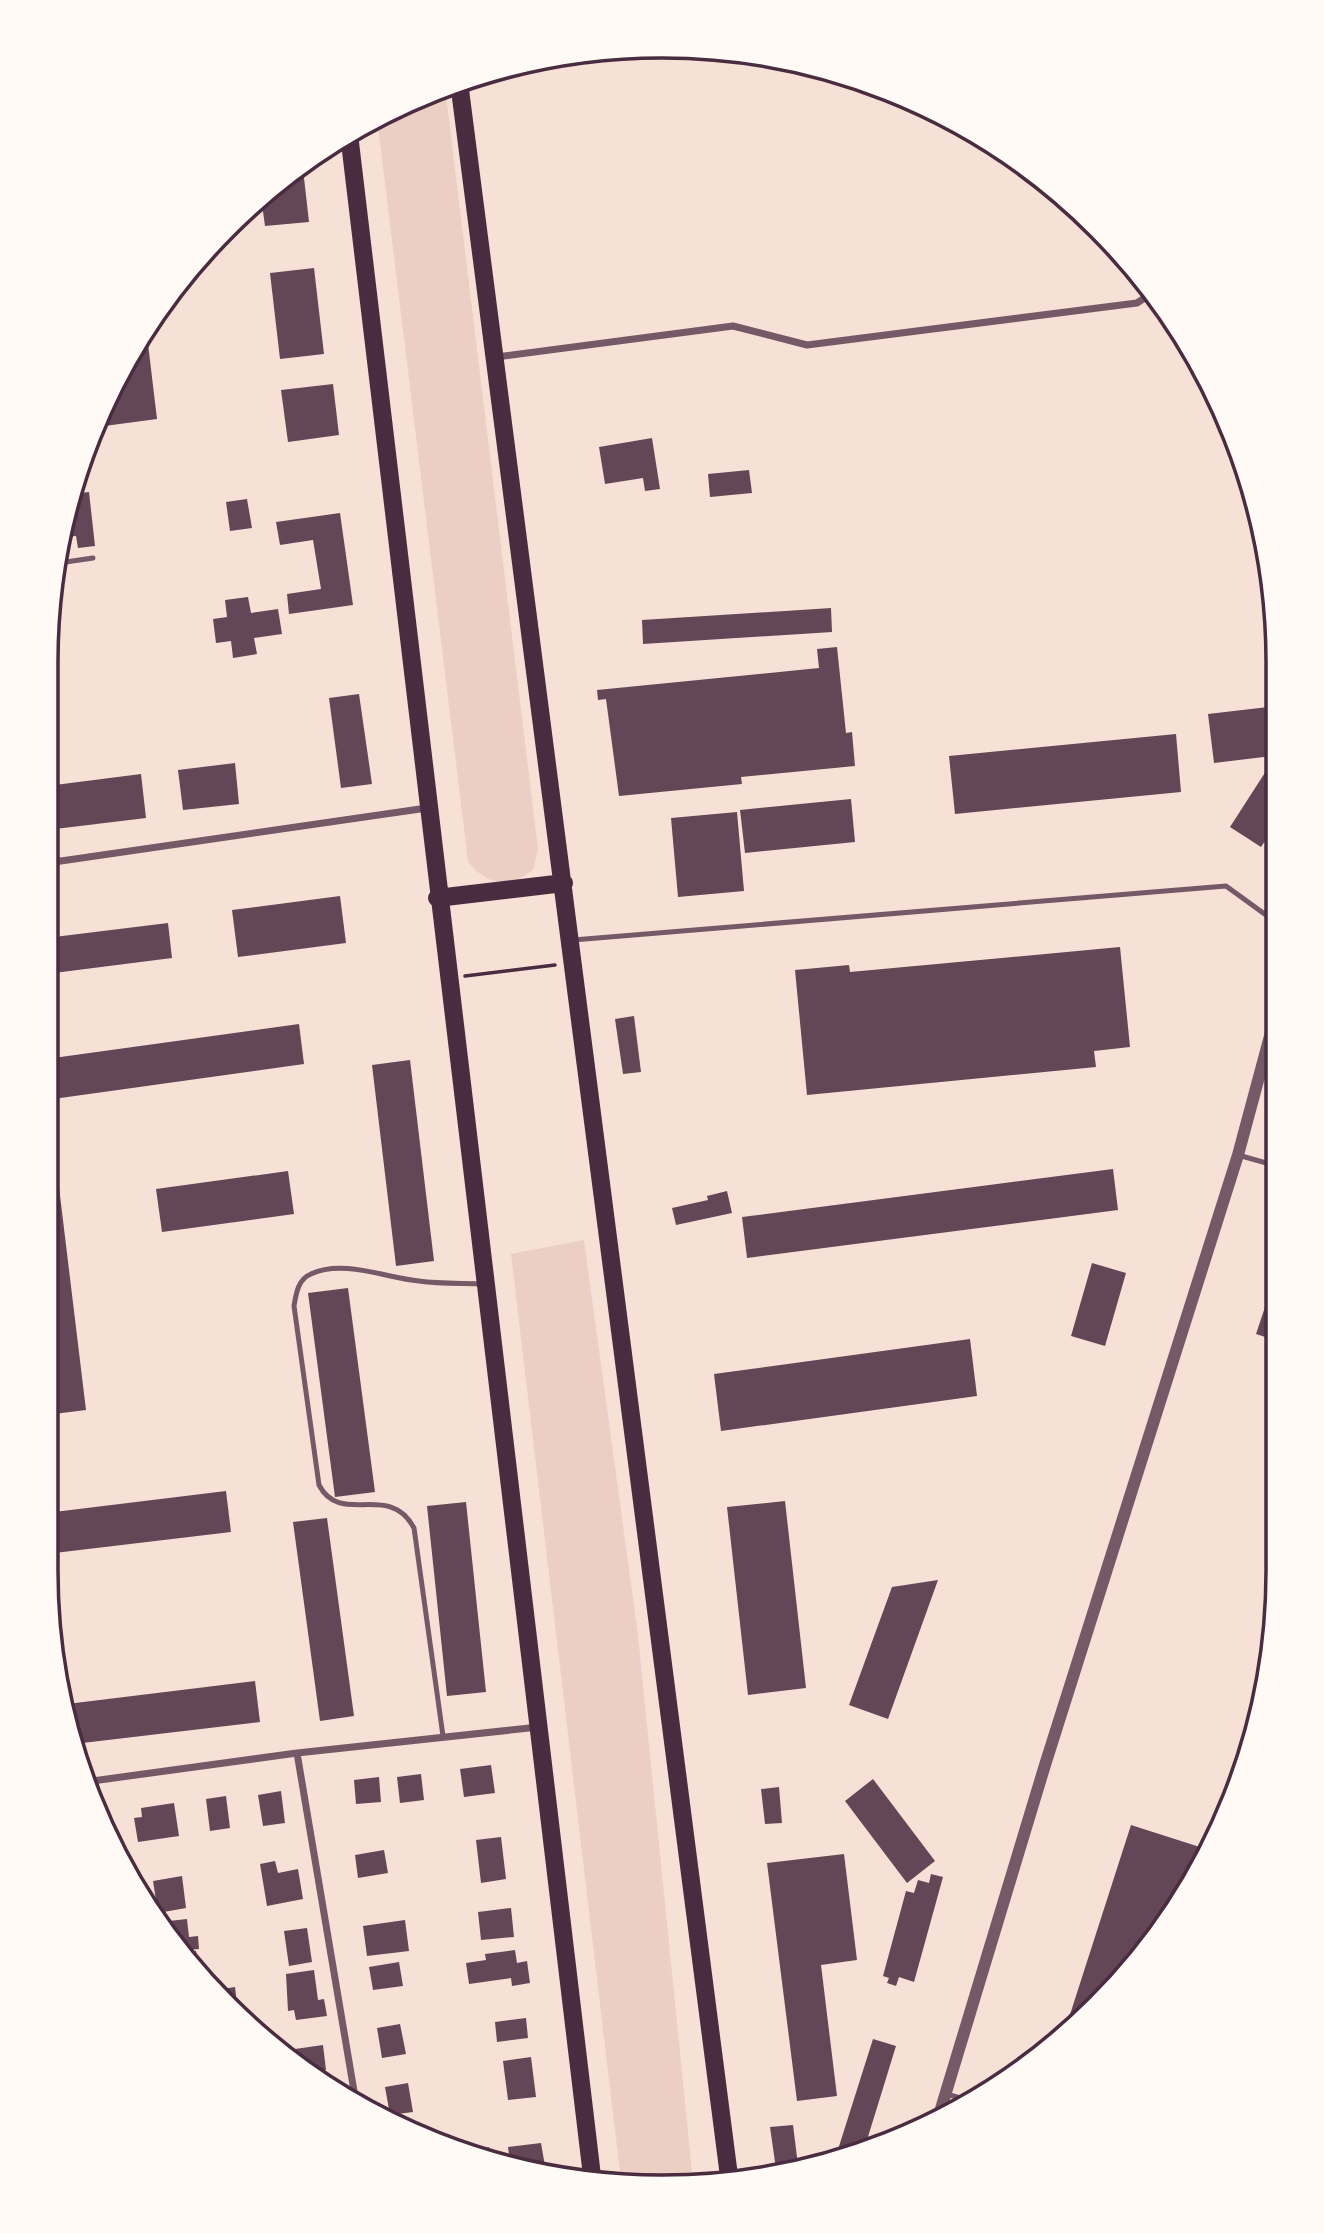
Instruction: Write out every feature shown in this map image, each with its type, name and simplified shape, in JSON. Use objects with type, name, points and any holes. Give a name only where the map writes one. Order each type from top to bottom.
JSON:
[{"type":"main road","points":[[460,93],[728,2171]]},
{"type":"main road","points":[[350,145],[429,808],[437,898],[487,1284],[591,2171]]},
{"type":"main road","points":[[437,898],[564,883]]},
{"type":"street","points":[[496,357],[733,326],[807,345],[1137,303],[1144,298]]},
{"type":"street","points":[[58,861],[429,808]]},
{"type":"street","points":[[942,2106],[1045,1765],[1238,1155],[1266,1051]]},
{"type":"street","points":[[96,1781],[443,1735],[538,1727]]},
{"type":"street","points":[[298,1753],[354,2090]]},
{"type":"lane","points":[[66,562],[93,558]]},
{"type":"lane","points":[[570,940],[1226,886],[1266,915]]},
{"type":"lane","points":[[1238,1155],[1266,1164]]},
{"type":"lane","points":[[443,1735],[414,1528],[400,1508],[388,1504],[337,1504],[324,1496],[319,1485],[295,1306],[297,1289],[303,1280],[311,1274],[332,1269],[418,1281],[487,1284]]},
{"type":"lane","points":[[946,2094],[958,2097]]},
{"type":"path","points":[[449,978],[573,963]]},
{"type":"shaded area","points":[[446,98],[538,849],[533,870],[507,882],[490,880],[468,861],[378,129]]},
{"type":"shaded area","points":[[584,1240],[638,1635],[692,2174],[620,2174],[511,1254]]},
{"type":"building","points":[[304,176],[309,222],[265,226],[263,209]]},
{"type":"building","points":[[314,268],[324,354],[280,359],[270,273]]},
{"type":"building","points":[[148,345],[157,419],[106,426]]},
{"type":"building","points":[[333,384],[339,435],[288,442],[281,390]]},
{"type":"building","points":[[652,438],[660,489],[645,491],[643,478],[605,484],[599,447]]},
{"type":"building","points":[[749,470],[752,493],[710,497],[708,474]]},
{"type":"building","points":[[89,492],[95,546],[78,548],[76,536],[71,536],[82,493]]},
{"type":"building","points":[[247,499],[252,528],[230,531],[226,502]]},
{"type":"building","points":[[340,513],[353,605],[289,614],[287,594],[321,589],[313,540],[280,545],[276,522]]},
{"type":"building","points":[[248,597],[251,613],[278,609],[282,634],[254,638],[257,654],[233,658],[231,641],[216,643],[213,619],[227,617],[225,600]]},
{"type":"building","points":[[831,608],[832,632],[643,644],[642,620]]},
{"type":"building","points":[[837,647],[846,733],[852,732],[855,766],[741,777],[742,784],[619,796],[606,699],[598,700],[597,690],[819,668],[817,649]]},
{"type":"building","points":[[359,694],[372,784],[341,788],[329,698]]},
{"type":"building","points":[[1266,707],[1266,757],[1214,763],[1208,714]]},
{"type":"building","points":[[1176,734],[1181,792],[955,814],[949,756]]},
{"type":"building","points":[[235,763],[239,804],[183,810],[178,770]]},
{"type":"building","points":[[1266,771],[1266,840],[1261,847],[1230,827]]},
{"type":"building","points":[[141,774],[146,818],[58,829],[58,785]]},
{"type":"building","points":[[851,799],[855,842],[745,853],[740,810]]},
{"type":"building","points":[[737,812],[744,891],[678,897],[671,818]]},
{"type":"building","points":[[340,896],[346,943],[238,957],[232,910]]},
{"type":"building","points":[[168,923],[172,958],[58,972],[58,937]]},
{"type":"building","points":[[1120,947],[1130,1047],[1094,1051],[1096,1067],[807,1095],[795,970],[849,965],[850,972]]},
{"type":"building","points":[[634,1016],[641,1072],[623,1074],[615,1019]]},
{"type":"building","points":[[299,1024],[304,1064],[58,1098],[58,1057]]},
{"type":"building","points":[[410,1060],[434,1261],[396,1266],[372,1065]]},
{"type":"building","points":[[1113,1169],[1118,1210],[747,1258],[742,1217]]},
{"type":"building","points":[[288,1171],[294,1214],[162,1232],[156,1189]]},
{"type":"building","points":[[58,1179],[86,1410],[58,1414]]},
{"type":"building","points":[[727,1191],[732,1213],[676,1225],[672,1208],[708,1200],[707,1196]]},
{"type":"building","points":[[1092,1263],[1126,1273],[1105,1346],[1071,1336]]},
{"type":"building","points":[[348,1288],[375,1492],[335,1497],[308,1293]]},
{"type":"building","points":[[1266,1304],[1266,1337],[1256,1334]]},
{"type":"building","points":[[970,1339],[977,1396],[721,1431],[714,1374]]},
{"type":"building","points":[[226,1491],[231,1532],[58,1553],[58,1512]]},
{"type":"building","points":[[785,1501],[806,1688],[748,1695],[727,1507]]},
{"type":"building","points":[[466,1502],[486,1692],[447,1696],[427,1506]]},
{"type":"building","points":[[327,1518],[354,1716],[320,1721],[293,1522]]},
{"type":"building","points":[[938,1580],[888,1719],[849,1705],[892,1587]]},
{"type":"building","points":[[255,1681],[260,1722],[83,1743],[72,1703]]},
{"type":"building","points":[[491,1765],[495,1793],[464,1797],[460,1769]]},
{"type":"building","points":[[421,1774],[424,1800],[400,1803],[397,1777]]},
{"type":"building","points":[[379,1777],[381,1802],[356,1804],[354,1780]]},
{"type":"building","points":[[873,1779],[935,1861],[907,1883],[845,1801]]},
{"type":"building","points":[[779,1787],[782,1823],[765,1824],[761,1789]]},
{"type":"building","points":[[281,1791],[285,1823],[263,1826],[258,1795]]},
{"type":"building","points":[[226,1796],[230,1828],[210,1831],[206,1799]]},
{"type":"building","points":[[174,1803],[179,1836],[138,1842],[134,1818],[142,1817],[141,1808]]},
{"type":"building","points":[[1131,1825],[1199,1847],[1164,1907],[1141,1939],[1069,2016]]},
{"type":"building","points":[[501,1837],[506,1879],[481,1883],[476,1840]]},
{"type":"building","points":[[384,1850],[388,1873],[358,1878],[355,1855]]},
{"type":"building","points":[[844,1854],[857,1960],[821,1965],[837,2096],[797,2101],[767,1863]]},
{"type":"building","points":[[275,1861],[278,1873],[298,1869],[303,1899],[267,1906],[260,1864]]},
{"type":"building","points":[[931,1874],[943,1877],[914,1982],[899,1977],[896,1986],[887,1983],[889,1978],[883,1976],[906,1891],[914,1893],[918,1880],[929,1883]]},
{"type":"building","points":[[182,1876],[186,1908],[164,1912],[156,1901],[153,1881]]},
{"type":"building","points":[[511,1908],[514,1937],[481,1940],[478,1912]]},
{"type":"building","points":[[187,1919],[189,1937],[198,1936],[199,1949],[192,1950],[170,1921]]},
{"type":"building","points":[[405,1920],[409,1951],[367,1956],[363,1926]]},
{"type":"building","points":[[307,1928],[312,1962],[289,1966],[284,1931]]},
{"type":"building","points":[[515,1950],[517,1963],[527,1961],[530,1983],[512,1986],[511,1978],[469,1984],[466,1963],[486,1960],[485,1954]]},
{"type":"building","points":[[399,1962],[403,1986],[373,1990],[369,1967]]},
{"type":"building","points":[[314,1970],[318,2000],[324,1999],[327,2016],[296,2020],[294,2010],[288,2011],[286,1974]]},
{"type":"building","points":[[235,1987],[236,1999],[235,1998],[226,1988]]},
{"type":"building","points":[[526,2018],[528,2038],[497,2042],[495,2022]]},
{"type":"building","points":[[400,2024],[406,2054],[382,2058],[377,2028]]},
{"type":"building","points":[[873,2039],[896,2046],[867,2139],[838,2149]]},
{"type":"building","points":[[323,2045],[326,2070],[322,2070],[295,2049]]},
{"type":"building","points":[[531,2057],[536,2097],[508,2100],[503,2061]]},
{"type":"building","points":[[408,2083],[413,2112],[397,2114],[389,2110],[385,2087]]},
{"type":"building","points":[[793,2125],[797,2160],[775,2165],[770,2127]]},
{"type":"building","points":[[541,2143],[545,2164],[509,2156],[508,2147]]}]
